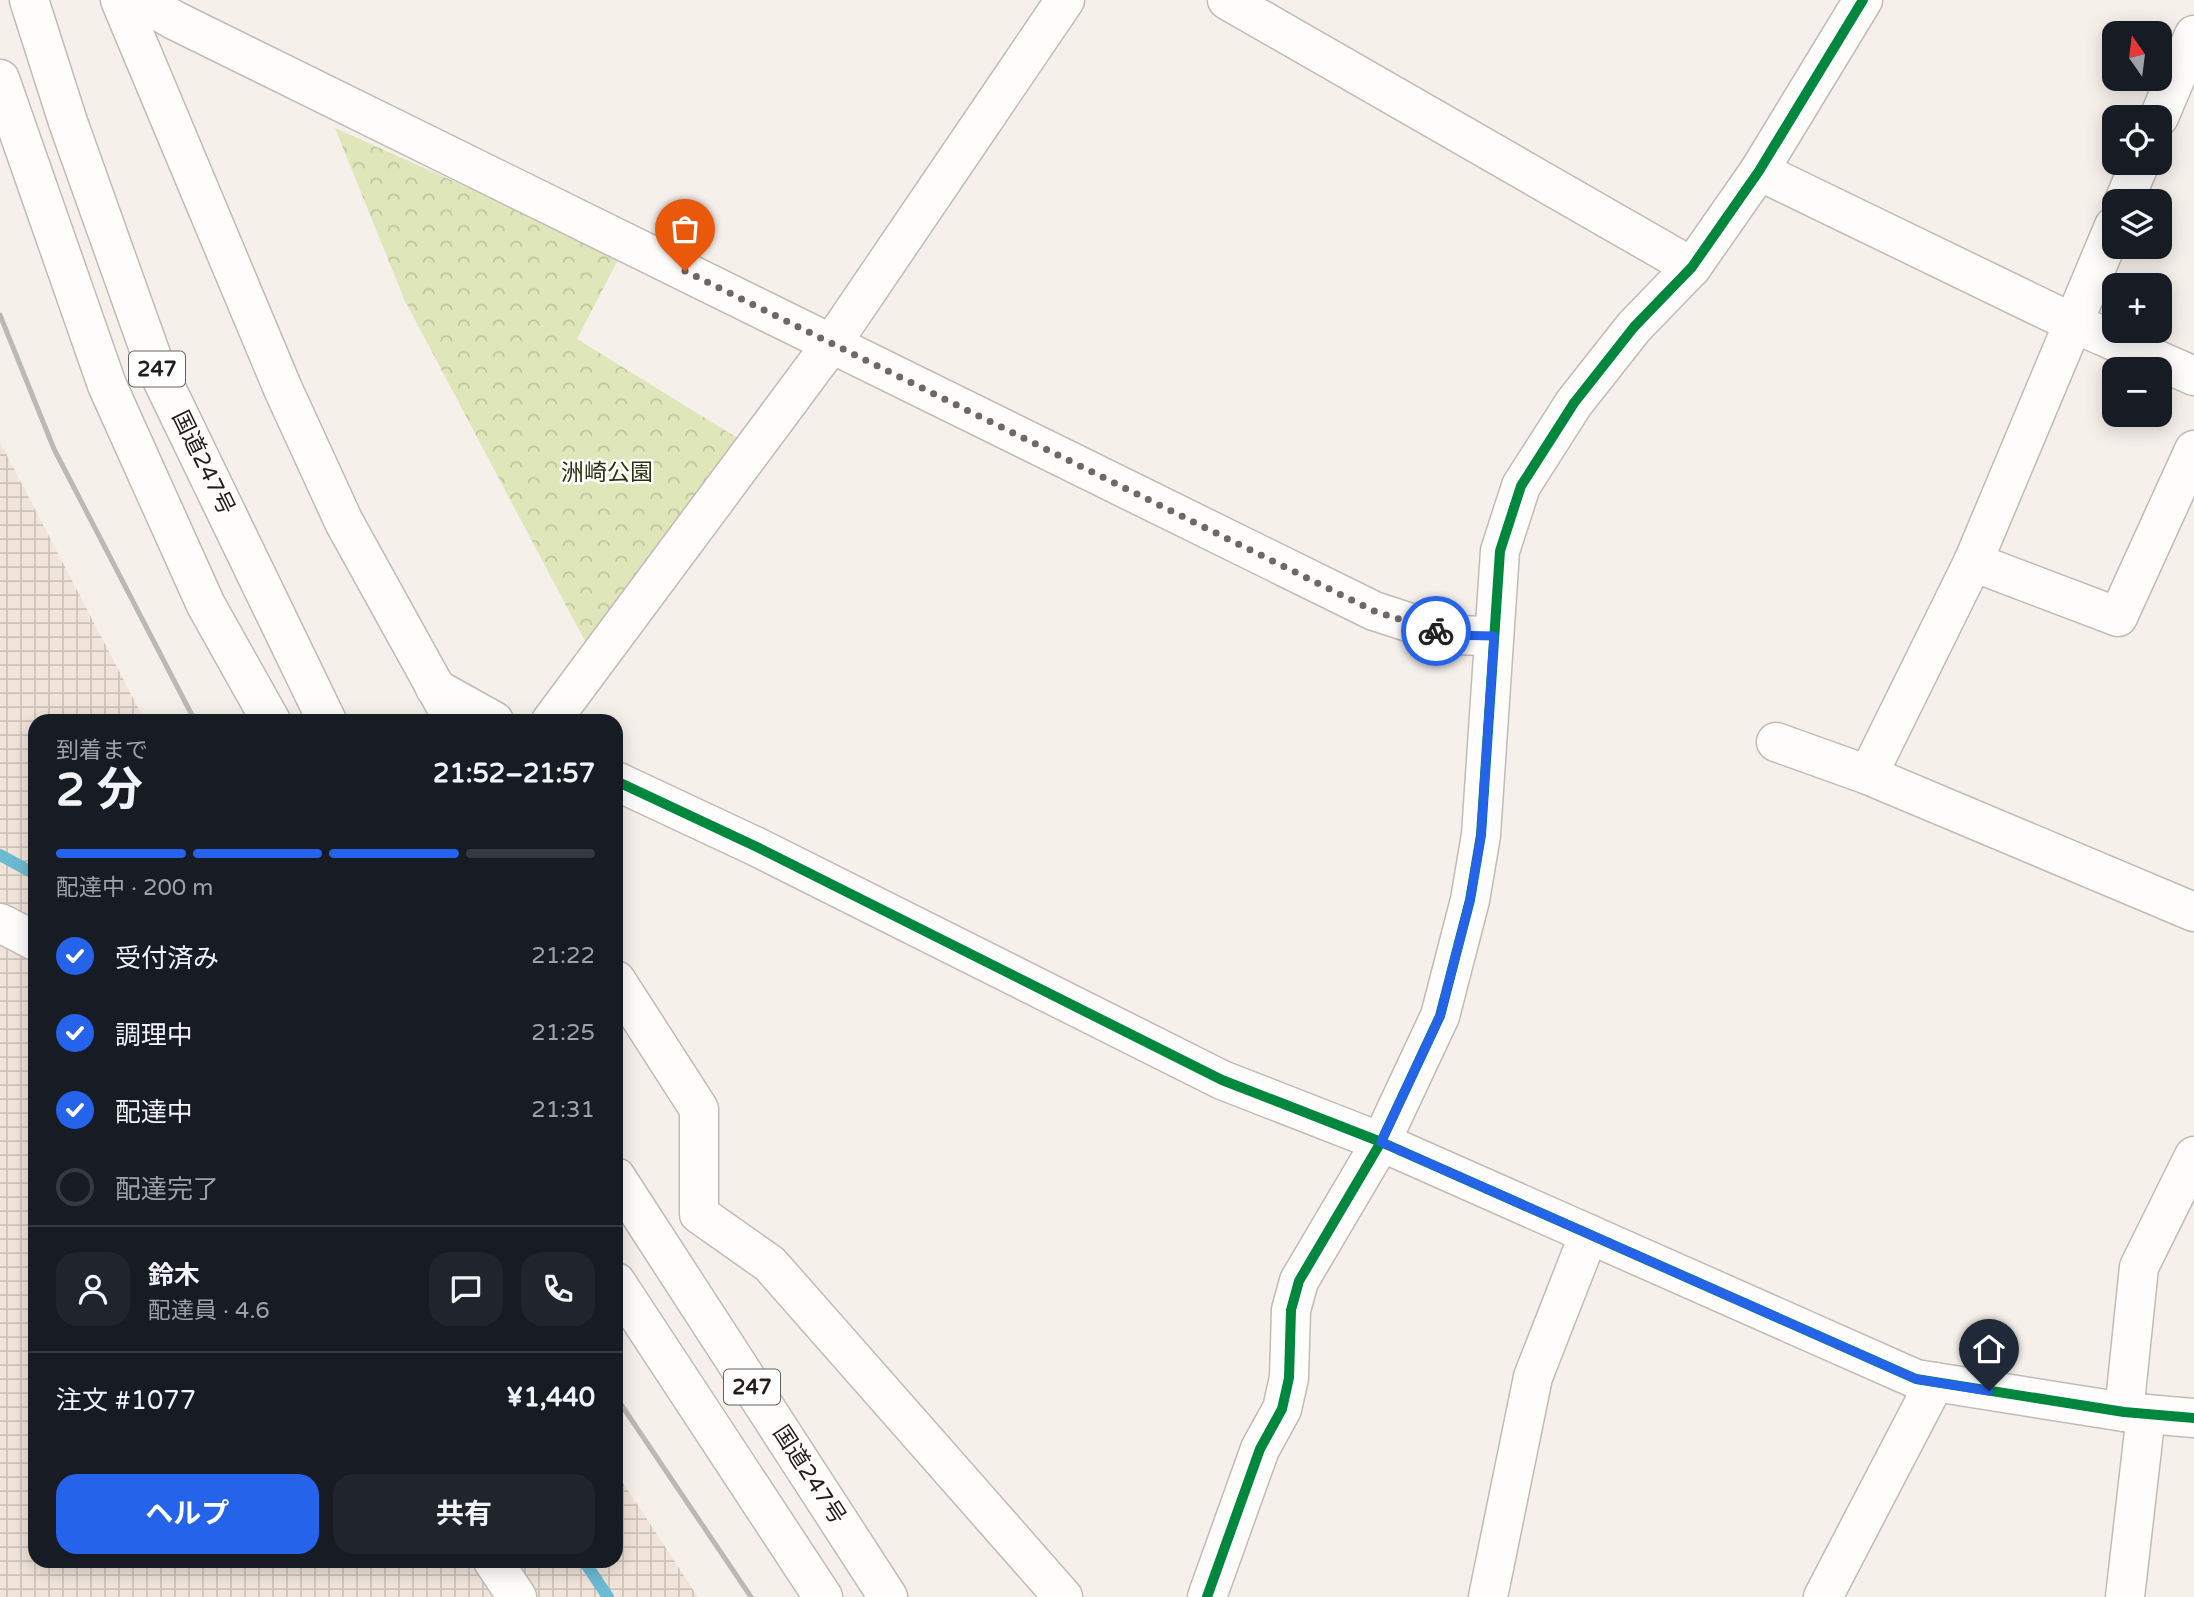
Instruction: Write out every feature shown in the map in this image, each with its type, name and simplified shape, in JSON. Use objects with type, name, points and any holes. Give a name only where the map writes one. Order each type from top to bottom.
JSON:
[{"type":"main road","name":"国道247号","points":[[29,0],[68,122],[154,363],[324,714]]},
{"type":"main road","points":[[120,0],[283,389],[344,522],[450,714]]},
{"type":"main road","points":[[140,0],[174,20],[1374,611],[1448,635],[1494,636]]},
{"type":"main road","points":[[556,714],[832,343],[1065,0]]},
{"type":"main road","points":[[1227,0],[1692,267]]},
{"type":"main road","points":[[1207,1597],[1260,1449],[1282,1409],[1289,1378],[1292,1310],[1299,1280],[1381,1142],[1440,1016],[1470,900],[1481,835],[1500,551],[1521,486],[1582,392],[1634,327],[1692,267],[1759,172],[1863,0]]},
{"type":"main road","points":[[2165,105],[2194,35]]},
{"type":"main road","name":"247","points":[[0,79],[107,385],[206,605],[267,714]]},
{"type":"main road","points":[[1759,172],[2073,323],[2194,376]]},
{"type":"main road","points":[[1868,775],[1973,562],[2102,254]]},
{"type":"main road","points":[[1973,562],[2118,617],[2194,450]]},
{"type":"main road","points":[[432,686],[482,714]]},
{"type":"main road","points":[[1776,742],[1868,775],[2194,912]]},
{"type":"main road","points":[[623,784],[878,906],[1222,1080],[1381,1142],[1916,1379],[2135,1413],[2194,1418]]},
{"type":"main road","points":[[0,923],[28,937]]},
{"type":"main road","points":[[623,991],[699,1109],[699,1214],[771,1264],[1063,1597]]},
{"type":"main road","points":[[2125,1597],[2135,1413],[2139,1268],[2194,1156]]},
{"type":"main road","name":"国道247号","points":[[623,1188],[888,1597]]},
{"type":"main road","points":[[1489,1597],[1533,1377],[1589,1234]]},
{"type":"main road","name":"247","points":[[623,1293],[823,1597]]},
{"type":"main road","points":[[1823,1597],[1935,1382]]},
{"type":"main road","points":[[498,1568],[517,1597]]},
{"type":"shaded area","points":[[0,442],[141,714],[28,714],[28,1568],[623,1568],[623,1483],[698,1597],[0,1597]]},
{"type":"green space","name":"洲崎公園","points":[[335,128],[620,256],[577,339],[739,439],[606,681],[404,299]]},
{"type":"waterway","points":[[0,855],[28,870]]},
{"type":"waterway","points":[[589,1568],[608,1597]]},
{"type":"railway","points":[[0,315],[54,449],[191,714]]},
{"type":"railway","points":[[623,1407],[751,1597]]},
{"type":"cycle path","points":[[1207,1597],[1260,1449],[1282,1409],[1289,1378],[1291,1310],[1299,1281],[1381,1142],[1440,1016],[1470,900],[1481,835],[1500,551],[1521,486],[1574,403],[1634,327],[1692,267],[1759,171],[1863,0]]},
{"type":"cycle path","points":[[623,784],[757,847],[1222,1080],[1381,1142],[1916,1379],[2124,1412],[2194,1418]]},
{"type":"way so far","points":[[685,271],[1374,611],[1436,631]]},
{"type":"route","points":[[1436,631],[1448,635],[1494,636],[1481,835],[1470,900],[1440,1016],[1381,1142],[1916,1379],[1989,1391]]}]
